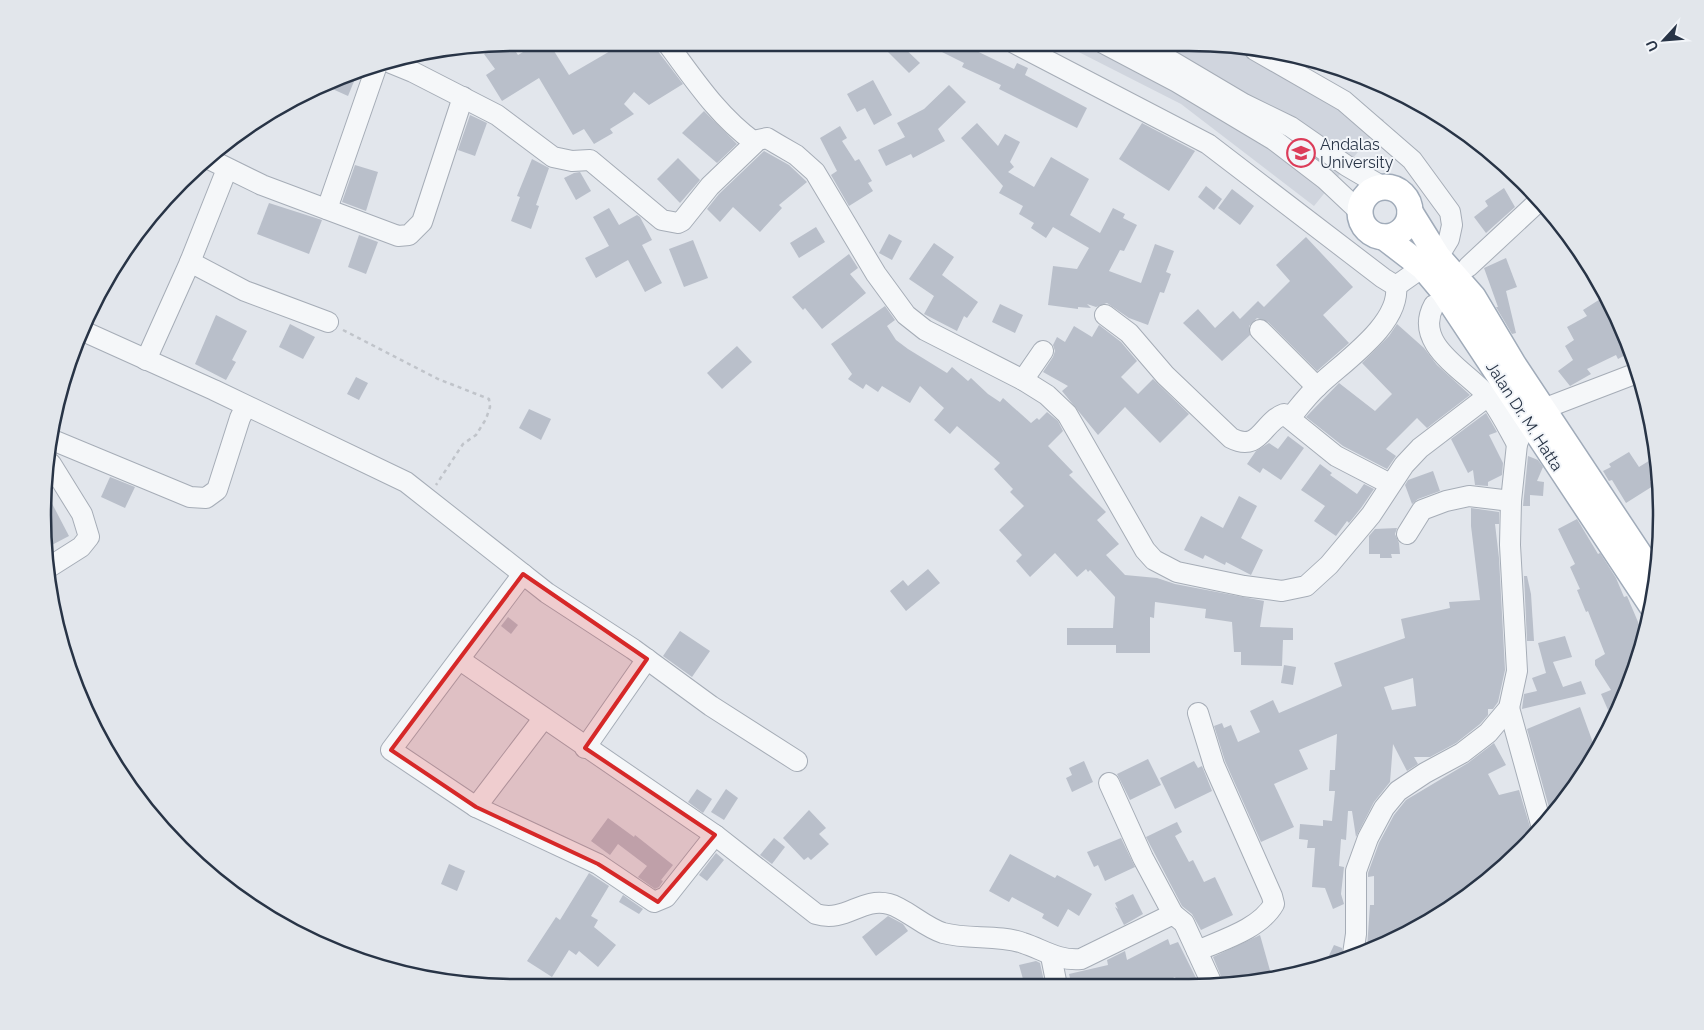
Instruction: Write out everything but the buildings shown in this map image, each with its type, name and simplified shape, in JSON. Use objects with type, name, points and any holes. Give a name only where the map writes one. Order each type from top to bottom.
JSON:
[{"type":"main road","points":[[1383,187],[1399,191],[1404,197],[1410,212],[1408,222],[1402,230],[1394,236],[1384,237],[1374,235],[1366,229],[1361,221],[1359,211],[1361,204],[1370,192],[1383,187]]},
{"type":"main road","name":"Jalan Dr. M. Hatta","points":[[1410,212],[1431,262],[1463,319],[1650,571]]},
{"type":"main road","name":"Jalan Dr. M. Hatta","points":[[1384,237],[1431,262]]},
{"type":"main road","name":"Jalan Dr. M. Hatta","points":[[1535,414],[1646,596]]},
{"type":"street","points":[[673,51],[705,96],[733,127],[754,142]]},
{"type":"street","points":[[1029,51],[1208,144],[1382,278],[1396,286],[1398,296],[1394,309],[1381,327],[1317,387],[1290,418]]},
{"type":"street","points":[[1118,51],[1177,82],[1274,140],[1325,179],[1359,211]]},
{"type":"street","points":[[1155,51],[1244,104],[1291,127],[1346,166],[1383,187]]},
{"type":"street","points":[[1270,58],[1344,101],[1412,160],[1450,212],[1452,225],[1449,239],[1431,262],[1396,286]]},
{"type":"street","points":[[397,66],[497,115],[554,157],[572,161],[590,160],[655,214],[669,222],[682,221],[710,186],[754,142],[767,138],[796,155],[815,172],[876,274],[906,315],[925,330],[1023,380],[1047,396],[1066,414],[1145,550],[1154,560],[1177,572],[1244,586],[1282,590],[1306,586],[1330,565],[1371,515],[1390,484],[1420,448],[1488,396]]},
{"type":"street","points":[[327,209],[374,74]]},
{"type":"street","points":[[214,162],[398,236],[409,235],[415,232],[422,222],[463,97]]},
{"type":"street","points":[[146,360],[190,262],[227,169]]},
{"type":"street","points":[[1468,267],[1534,205]]},
{"type":"street","points":[[190,262],[245,291],[328,322]]},
{"type":"street","points":[[1434,305],[1428,316],[1429,330],[1436,346],[1488,396],[1517,444]]},
{"type":"street","points":[[1106,315],[1129,333],[1166,375],[1232,438],[1248,443],[1284,414],[1336,456],[1390,484]]},
{"type":"street","points":[[1260,330],[1317,387]]},
{"type":"street","points":[[89,333],[349,455],[380,467],[406,482],[547,593],[647,660],[711,706],[798,761]]},
{"type":"street","points":[[1023,380],[1042,351]]},
{"type":"street","points":[[1354,948],[1356,934],[1356,872],[1368,838],[1384,808],[1398,792],[1468,748],[1488,733],[1509,708],[1517,663],[1510,545],[1511,501],[1517,444],[1535,414],[1631,375]]},
{"type":"street","points":[[57,442],[190,497],[206,498],[217,490],[240,418],[246,406]]},
{"type":"street","points":[[54,468],[82,514],[87,525],[89,537],[81,547],[54,564]]},
{"type":"street","points":[[1407,534],[1422,510],[1446,501],[1469,496],[1511,501]]},
{"type":"street","points":[[523,574],[391,750],[476,807],[598,864],[654,902],[666,897],[715,835]]},
{"type":"street","points":[[460,660],[715,835],[816,914],[837,917],[869,903],[892,904],[920,923],[944,933],[1022,942],[1051,956],[1070,960],[1081,959],[1172,914]]},
{"type":"street","points":[[586,748],[647,660]]},
{"type":"street","points":[[1509,708],[1540,819]]},
{"type":"street","points":[[1196,951],[1252,925],[1264,916],[1274,904],[1214,765],[1198,713]]},
{"type":"street","points":[[476,807],[544,719]]},
{"type":"street","points":[[1109,783],[1143,858],[1172,914],[1184,924],[1209,978]]},
{"type":"street","points":[[1051,956],[1056,979]]},
{"type":"path","points":[[328,322],[438,379],[490,399],[490,407],[486,419],[476,435],[463,444],[427,498]]},
{"type":"highlighted area","points":[[523,574],[647,659],[585,748],[715,835],[658,902],[598,864],[476,807],[391,750]]},
{"type":"shaded area","name":"Andalas University","points":[[1077,51],[1219,52],[1279,60],[1384,120],[1314,206],[1181,104]]},
{"type":"place","name":"Andalas University","points":[[1301,153]]}]
